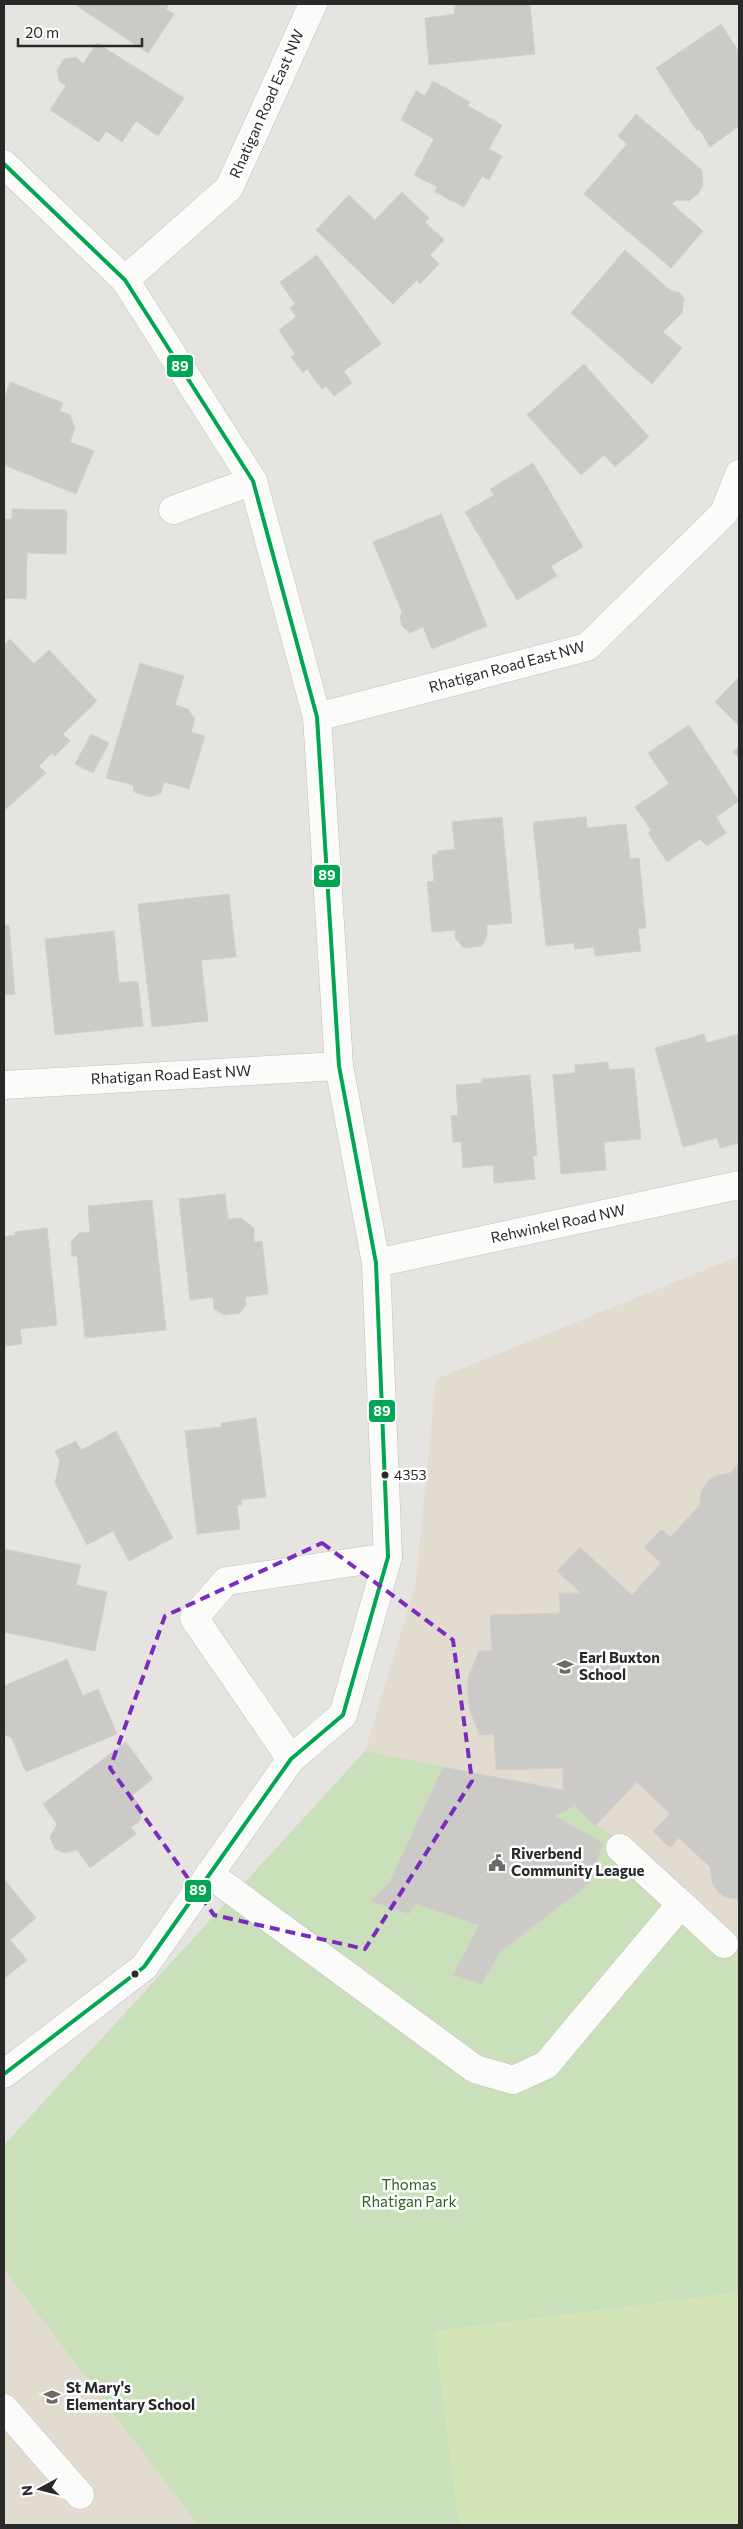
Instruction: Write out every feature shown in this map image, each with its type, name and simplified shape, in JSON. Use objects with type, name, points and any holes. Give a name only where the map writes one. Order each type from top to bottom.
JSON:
[{"type":"street","name":"Rhatigan Road East NW","points":[[125,280],[229,188],[312,4]]},
{"type":"street","points":[[4,164],[125,280],[253,481],[317,717],[339,1066],[376,1263],[388,1557],[343,1715],[291,1758],[144,1966],[4,2074]]},
{"type":"street","name":"Rhatigan Road East NW","points":[[317,717],[587,647],[724,513],[739,474]]},
{"type":"street","points":[[173,510],[253,481]]},
{"type":"street","name":"Rhatigan Road East NW","points":[[4,1085],[339,1066]]},
{"type":"street","name":"Rehwinkel Road NW","points":[[376,1263],[739,1185]]},
{"type":"street","points":[[291,1758],[194,1618],[226,1582],[388,1557]]},
{"type":"street","points":[[620,1848],[724,1944]]},
{"type":"street","points":[[209,1874],[476,2070],[513,2080],[546,2065],[681,1904]]},
{"type":"street","points":[[4,2408],[80,2495]]},
{"type":"highlighted area","points":[[322,1543],[453,1640],[472,1781],[365,1949],[214,1915],[110,1768],[165,1616]]},
{"type":"shaded area","name":"Earl Buxton School","points":[[739,1256],[739,1939],[575,1806],[563,1790],[365,1751],[416,1583],[436,1379]]},
{"type":"shaded area","name":"St Mary's Elementary School","points":[[4,2269],[198,2525],[4,2525]]},
{"type":"green space","name":"Thomas Rhatigan Park","points":[[365,1751],[563,1790],[575,1806],[739,1939],[739,2525],[198,2525],[4,2269],[4,2145]]},
{"type":"green space","points":[[739,2292],[739,2525],[459,2525],[434,2331]]},
{"type":"building","points":[[74,4],[169,4],[166,9],[174,14],[148,53]]},
{"type":"building","points":[[454,4],[530,4],[535,54],[429,65],[425,18],[455,14]]},
{"type":"building","points":[[721,24],[739,52],[739,126],[710,147],[699,129],[697,131],[656,68]]},
{"type":"building","points":[[97,43],[184,98],[158,136],[136,121],[122,142],[106,131],[99,142],[50,110],[66,86],[59,81],[57,70],[64,59],[76,57],[83,64]]},
{"type":"building","points":[[433,81],[470,102],[468,106],[502,125],[489,149],[502,156],[489,180],[482,176],[464,207],[435,192],[437,187],[414,175],[434,139],[401,120],[416,91],[425,96]]},
{"type":"building","points":[[636,114],[702,170],[703,185],[698,194],[689,201],[676,200],[672,204],[703,231],[671,268],[584,194],[627,144],[618,136]]},
{"type":"building","points":[[402,192],[429,218],[425,222],[444,240],[430,255],[439,264],[420,284],[417,280],[393,304],[316,230],[349,195],[375,220]]},
{"type":"building","points":[[625,250],[670,290],[680,293],[684,299],[682,313],[663,332],[682,348],[652,384],[571,313]]},
{"type":"building","points":[[317,255],[381,344],[344,371],[352,383],[334,396],[326,386],[322,389],[307,369],[303,373],[291,357],[295,354],[279,330],[296,317],[290,308],[295,304],[280,282]]},
{"type":"building","points":[[584,364],[649,437],[615,467],[604,455],[581,475],[527,415]]},
{"type":"building","points":[[10,382],[63,403],[60,411],[70,415],[75,428],[70,442],[94,451],[76,494],[4,465],[4,399]]},
{"type":"building","points":[[533,463],[583,547],[551,566],[557,576],[517,600],[465,512],[494,495],[490,489]]},
{"type":"building","points":[[12,509],[67,510],[66,554],[27,553],[26,599],[4,598],[4,519],[12,519]]},
{"type":"building","points":[[441,514],[487,626],[432,649],[423,627],[410,633],[402,626],[400,618],[402,612],[373,542]]},
{"type":"building","points":[[10,639],[34,664],[49,650],[97,701],[63,734],[70,741],[55,756],[52,753],[39,766],[46,773],[6,809],[4,806],[4,645]]},
{"type":"building","points":[[140,663],[184,676],[175,705],[188,709],[195,719],[191,732],[205,736],[189,789],[164,782],[161,793],[150,797],[134,792],[133,785],[106,778]]},
{"type":"building","points":[[739,677],[739,726],[715,702]]},
{"type":"building","points":[[689,725],[739,801],[716,817],[726,833],[707,846],[700,839],[667,862],[648,833],[651,830],[635,807],[669,784],[648,753]]},
{"type":"building","points":[[91,734],[109,743],[93,773],[75,764]]},
{"type":"building","points":[[739,746],[739,758],[733,752]]},
{"type":"building","points":[[502,817],[512,923],[487,925],[487,935],[482,946],[464,948],[455,938],[455,930],[432,932],[427,882],[434,881],[432,855],[438,854],[438,851],[455,849],[452,822]]},
{"type":"building","points":[[586,817],[587,828],[626,824],[630,859],[639,858],[646,928],[638,929],[641,951],[595,956],[594,947],[575,949],[574,943],[546,946],[533,822]]},
{"type":"building","points":[[229,894],[236,957],[201,960],[208,1021],[152,1027],[138,904]]},
{"type":"building","points":[[4,925],[9,925],[15,994],[4,995]]},
{"type":"building","points":[[114,931],[119,983],[138,981],[143,1026],[55,1035],[45,939]]},
{"type":"building","points":[[704,1034],[707,1043],[738,1034],[739,1038],[739,1143],[720,1148],[717,1138],[683,1147],[655,1048]]},
{"type":"building","points":[[608,1062],[609,1070],[634,1068],[641,1139],[604,1142],[606,1170],[561,1174],[553,1075],[575,1073],[575,1065]]},
{"type":"building","points":[[530,1075],[537,1156],[533,1156],[535,1179],[494,1183],[493,1165],[463,1168],[461,1142],[453,1142],[451,1116],[458,1115],[456,1085],[482,1083],[482,1079]]},
{"type":"building","points":[[225,1194],[228,1219],[241,1218],[254,1228],[254,1242],[262,1241],[268,1294],[245,1297],[246,1305],[240,1313],[224,1315],[214,1309],[213,1297],[190,1300],[179,1199]]},
{"type":"building","points":[[152,1200],[166,1330],[85,1338],[77,1256],[72,1256],[71,1242],[79,1233],[90,1232],[88,1206]]},
{"type":"building","points":[[47,1228],[57,1325],[20,1329],[22,1344],[6,1346],[4,1350],[4,1237],[15,1235],[15,1232]]},
{"type":"building","points":[[256,1418],[266,1497],[241,1500],[242,1505],[237,1505],[240,1529],[197,1534],[185,1431],[221,1427],[221,1423]]},
{"type":"building","points":[[116,1431],[173,1538],[129,1561],[113,1531],[87,1545],[55,1483],[60,1461],[55,1451],[76,1441],[81,1450]]},
{"type":"building","points":[[739,1463],[739,1900],[725,1897],[717,1891],[712,1882],[710,1867],[679,1838],[670,1848],[653,1831],[670,1814],[637,1782],[595,1826],[575,1806],[563,1790],[563,1768],[496,1770],[494,1734],[480,1735],[470,1712],[467,1687],[469,1675],[479,1651],[492,1651],[490,1615],[560,1613],[559,1593],[581,1593],[557,1571],[580,1547],[632,1595],[661,1563],[644,1547],[662,1529],[670,1537],[700,1505],[701,1491],[709,1480],[717,1475],[730,1473]]},
{"type":"building","points":[[4,1549],[81,1565],[76,1585],[107,1592],[95,1651],[4,1632]]},
{"type":"building","points":[[67,1659],[83,1696],[98,1689],[117,1734],[26,1772],[11,1737],[4,1735],[4,1686]]},
{"type":"building","points":[[126,1742],[153,1779],[132,1795],[142,1808],[140,1821],[131,1827],[136,1834],[90,1868],[77,1850],[64,1853],[55,1849],[50,1837],[57,1824],[43,1804]]},
{"type":"building","name":"Riverbend Community League","points":[[443,1767],[563,1790],[575,1806],[555,1816],[603,1843],[589,1884],[501,1951],[481,1984],[453,1975],[479,1925],[416,1904],[409,1914],[370,1901],[389,1883]]},
{"type":"building","points":[[4,1879],[36,1918],[10,1940],[27,1960],[4,1979]]},
{"type":"transit line","name":"89","points":[[4,164],[125,280],[253,481],[317,717],[339,1066],[376,1263],[388,1557],[343,1715],[291,1759],[144,1967],[4,2074]]},
{"type":"place","name":"4353","points":[[385,1475]]},
{"type":"place","name":"Earl Buxton School","points":[[565,1667]]},
{"type":"place","name":"Riverbend Community League","points":[[497,1863]]},
{"type":"place","name":"St Mary's Elementary School","points":[[52,2397]]}]
